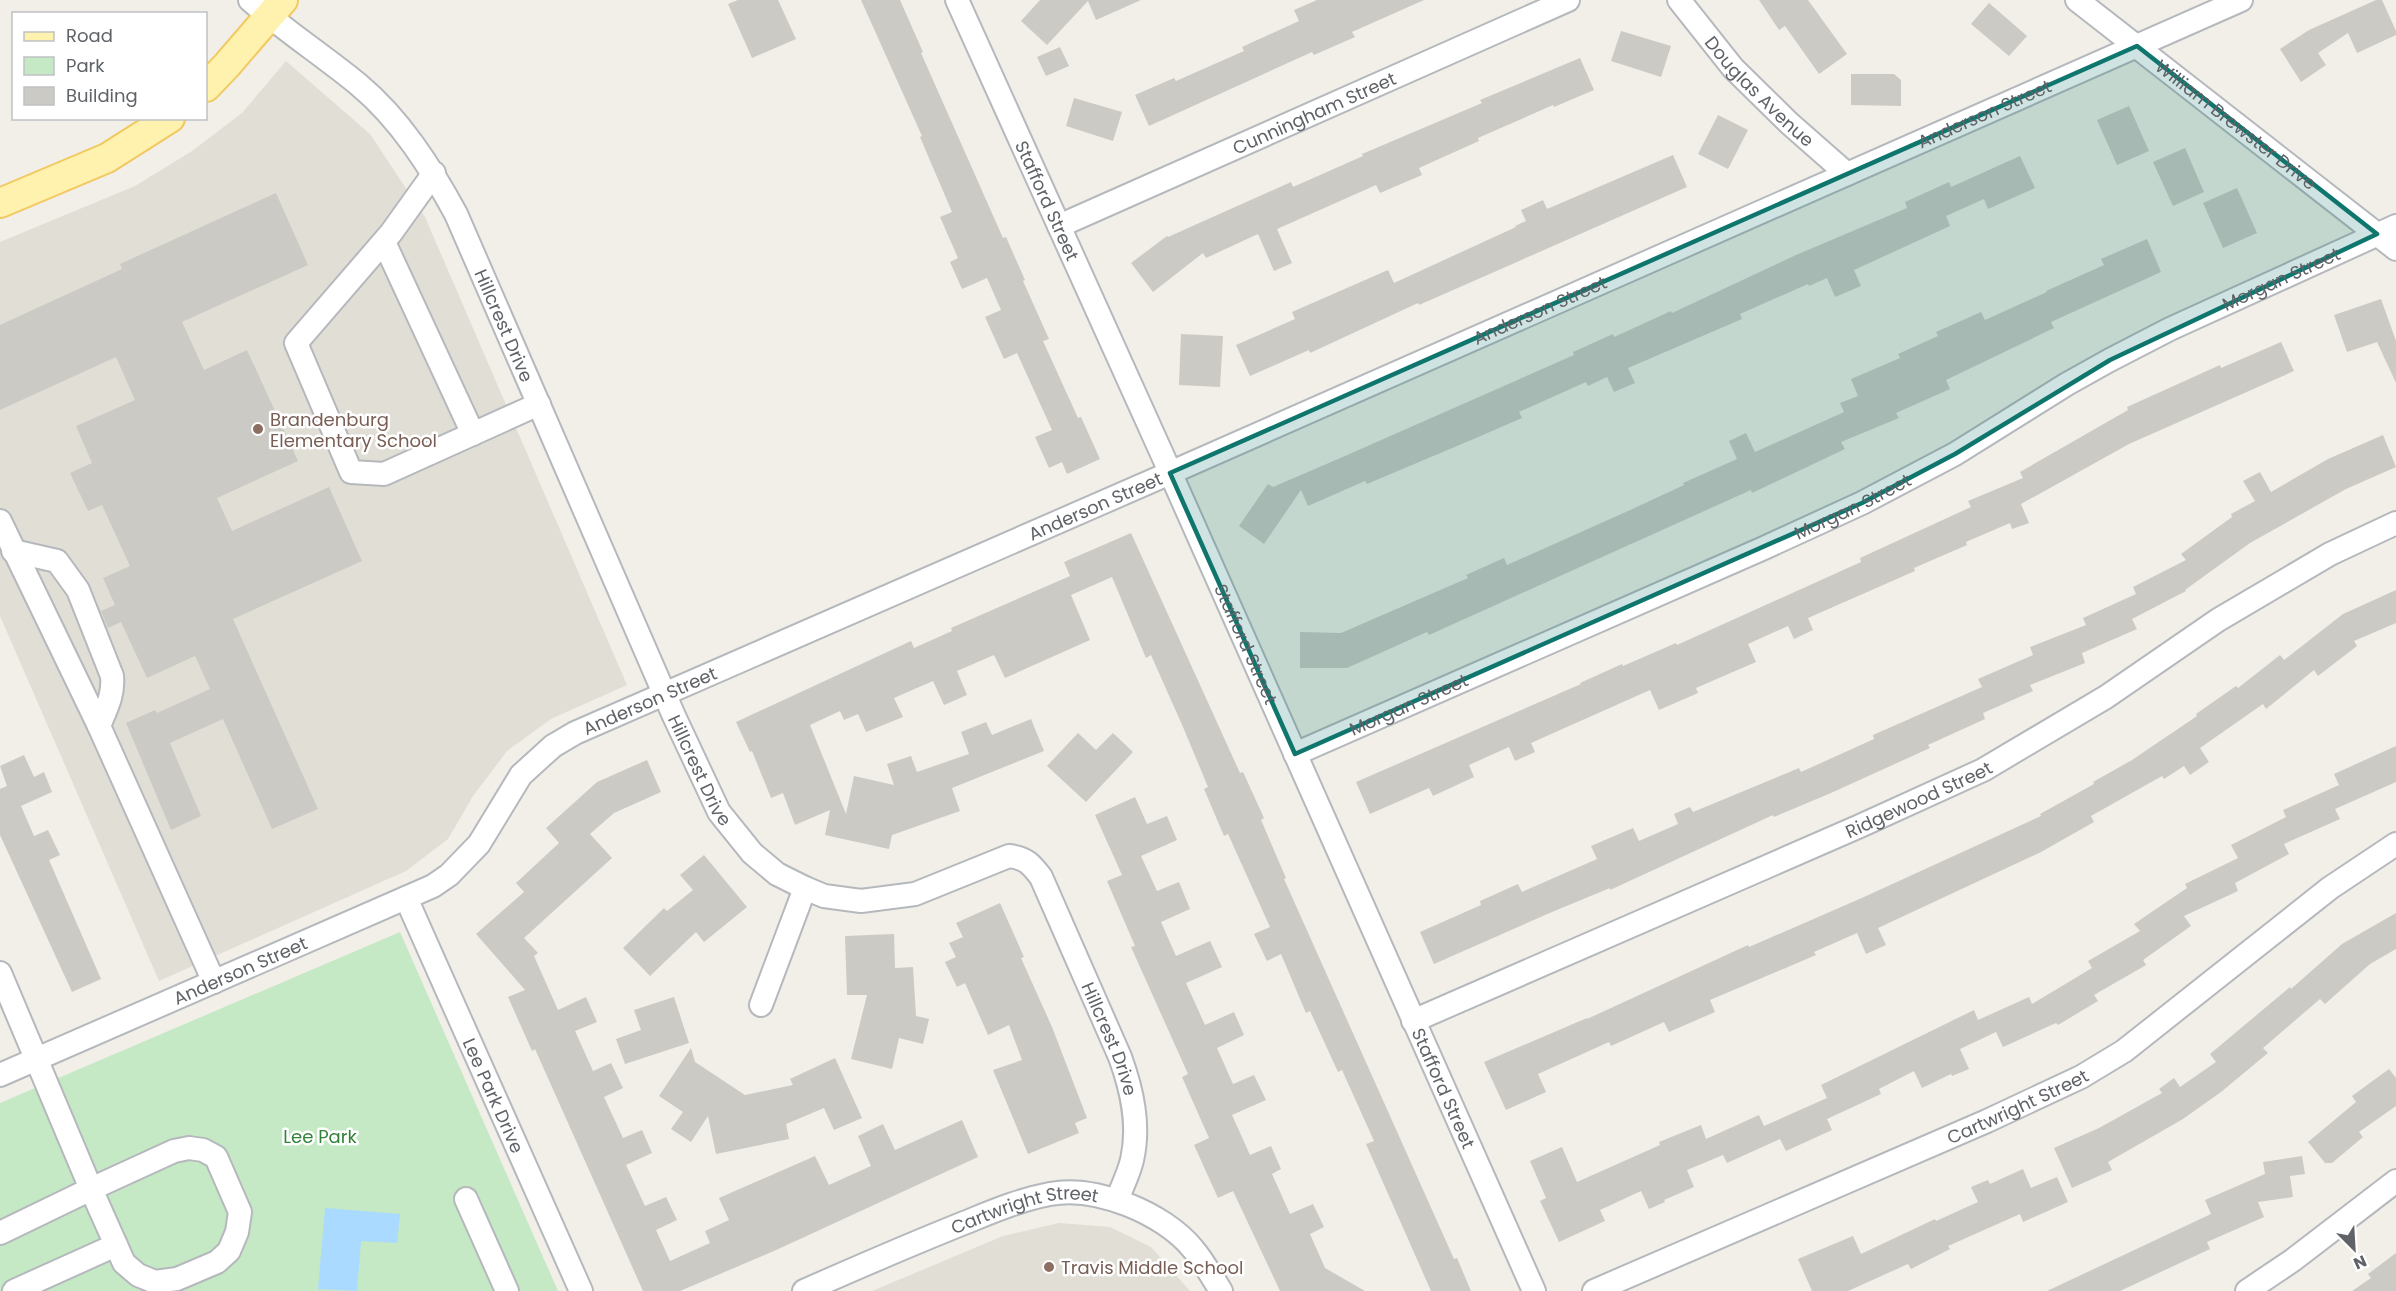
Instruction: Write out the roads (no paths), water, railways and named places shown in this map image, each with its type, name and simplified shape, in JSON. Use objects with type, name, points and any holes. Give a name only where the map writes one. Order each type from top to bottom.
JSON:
[{"type":"main road","points":[[207,86],[267,6]]},
{"type":"main road","points":[[0,203],[107,158],[167,120]]},
{"type":"street","name":"Stafford Street","points":[[957,0],[1533,1291]]},
{"type":"street","name":"Cunningham Street","points":[[1059,226],[1568,0]]},
{"type":"street","name":"Douglas Avenue","points":[[1679,0],[1733,69],[1847,174]]},
{"type":"street","name":"William Brewster Drive","points":[[2076,0],[2387,230],[2396,249]]},
{"type":"street","name":"Anderson Street","points":[[0,1075],[434,886],[449,875],[478,844],[521,775],[553,746],[575,733],[2241,0]]},
{"type":"street","name":"Hillcrest Drive","points":[[267,6],[361,87],[391,118],[434,173],[456,214],[719,813],[752,853],[777,874],[805,888],[824,896],[861,902],[915,894],[1009,856],[1023,857],[1041,877],[1129,1082],[1134,1110],[1135,1135],[1132,1160],[1117,1200]]},
{"type":"street","points":[[434,173],[384,242],[296,343],[351,472],[384,474],[539,404]]},
{"type":"street","name":"Morgan Street","points":[[1295,754],[1753,553],[1862,502],[1955,454],[2067,384],[2120,354],[2387,230]]},
{"type":"street","points":[[384,242],[473,434]]},
{"type":"street","points":[[0,521],[99,726],[214,982]]},
{"type":"street","name":"Ridgewood Street","points":[[1413,1021],[1983,770],[2106,696],[2218,620],[2330,554],[2396,523]]},
{"type":"street","points":[[13,551],[57,561],[78,590],[112,676],[113,687],[109,703],[99,726]]},
{"type":"street","name":"Cartwright Street","points":[[1594,1291],[2081,1077],[2124,1051],[2330,888],[2396,844]]},
{"type":"street","points":[[761,1005],[805,888]]},
{"type":"street","name":"Lee Park Drive","points":[[406,898],[581,1291]]},
{"type":"street","points":[[0,973],[91,1189],[124,1263],[138,1275],[155,1282],[177,1279],[217,1262],[229,1251],[237,1232],[240,1212],[216,1157],[203,1150],[189,1148],[174,1151],[91,1189],[0,1233]]},
{"type":"street","points":[[2247,1291],[2293,1260],[2396,1181]]},
{"type":"street","name":"Cartwright Street","points":[[804,1291],[915,1243],[1019,1202],[1072,1192],[1117,1200],[1165,1225],[1192,1248],[1221,1291]]},
{"type":"street","points":[[466,1198],[507,1291]]},
{"type":"street","points":[[14,1291],[116,1245]]},
{"type":"water","points":[[325,1208],[400,1214],[397,1243],[361,1241],[357,1291],[318,1289]]},
{"type":"place","name":"Brandenburg Elementary School","points":[[258,429]]},
{"type":"place","name":"Travis Middle School","points":[[1049,1267]]},
{"type":"park label","name":"Lee Park","points":[[320,1136]]}]
